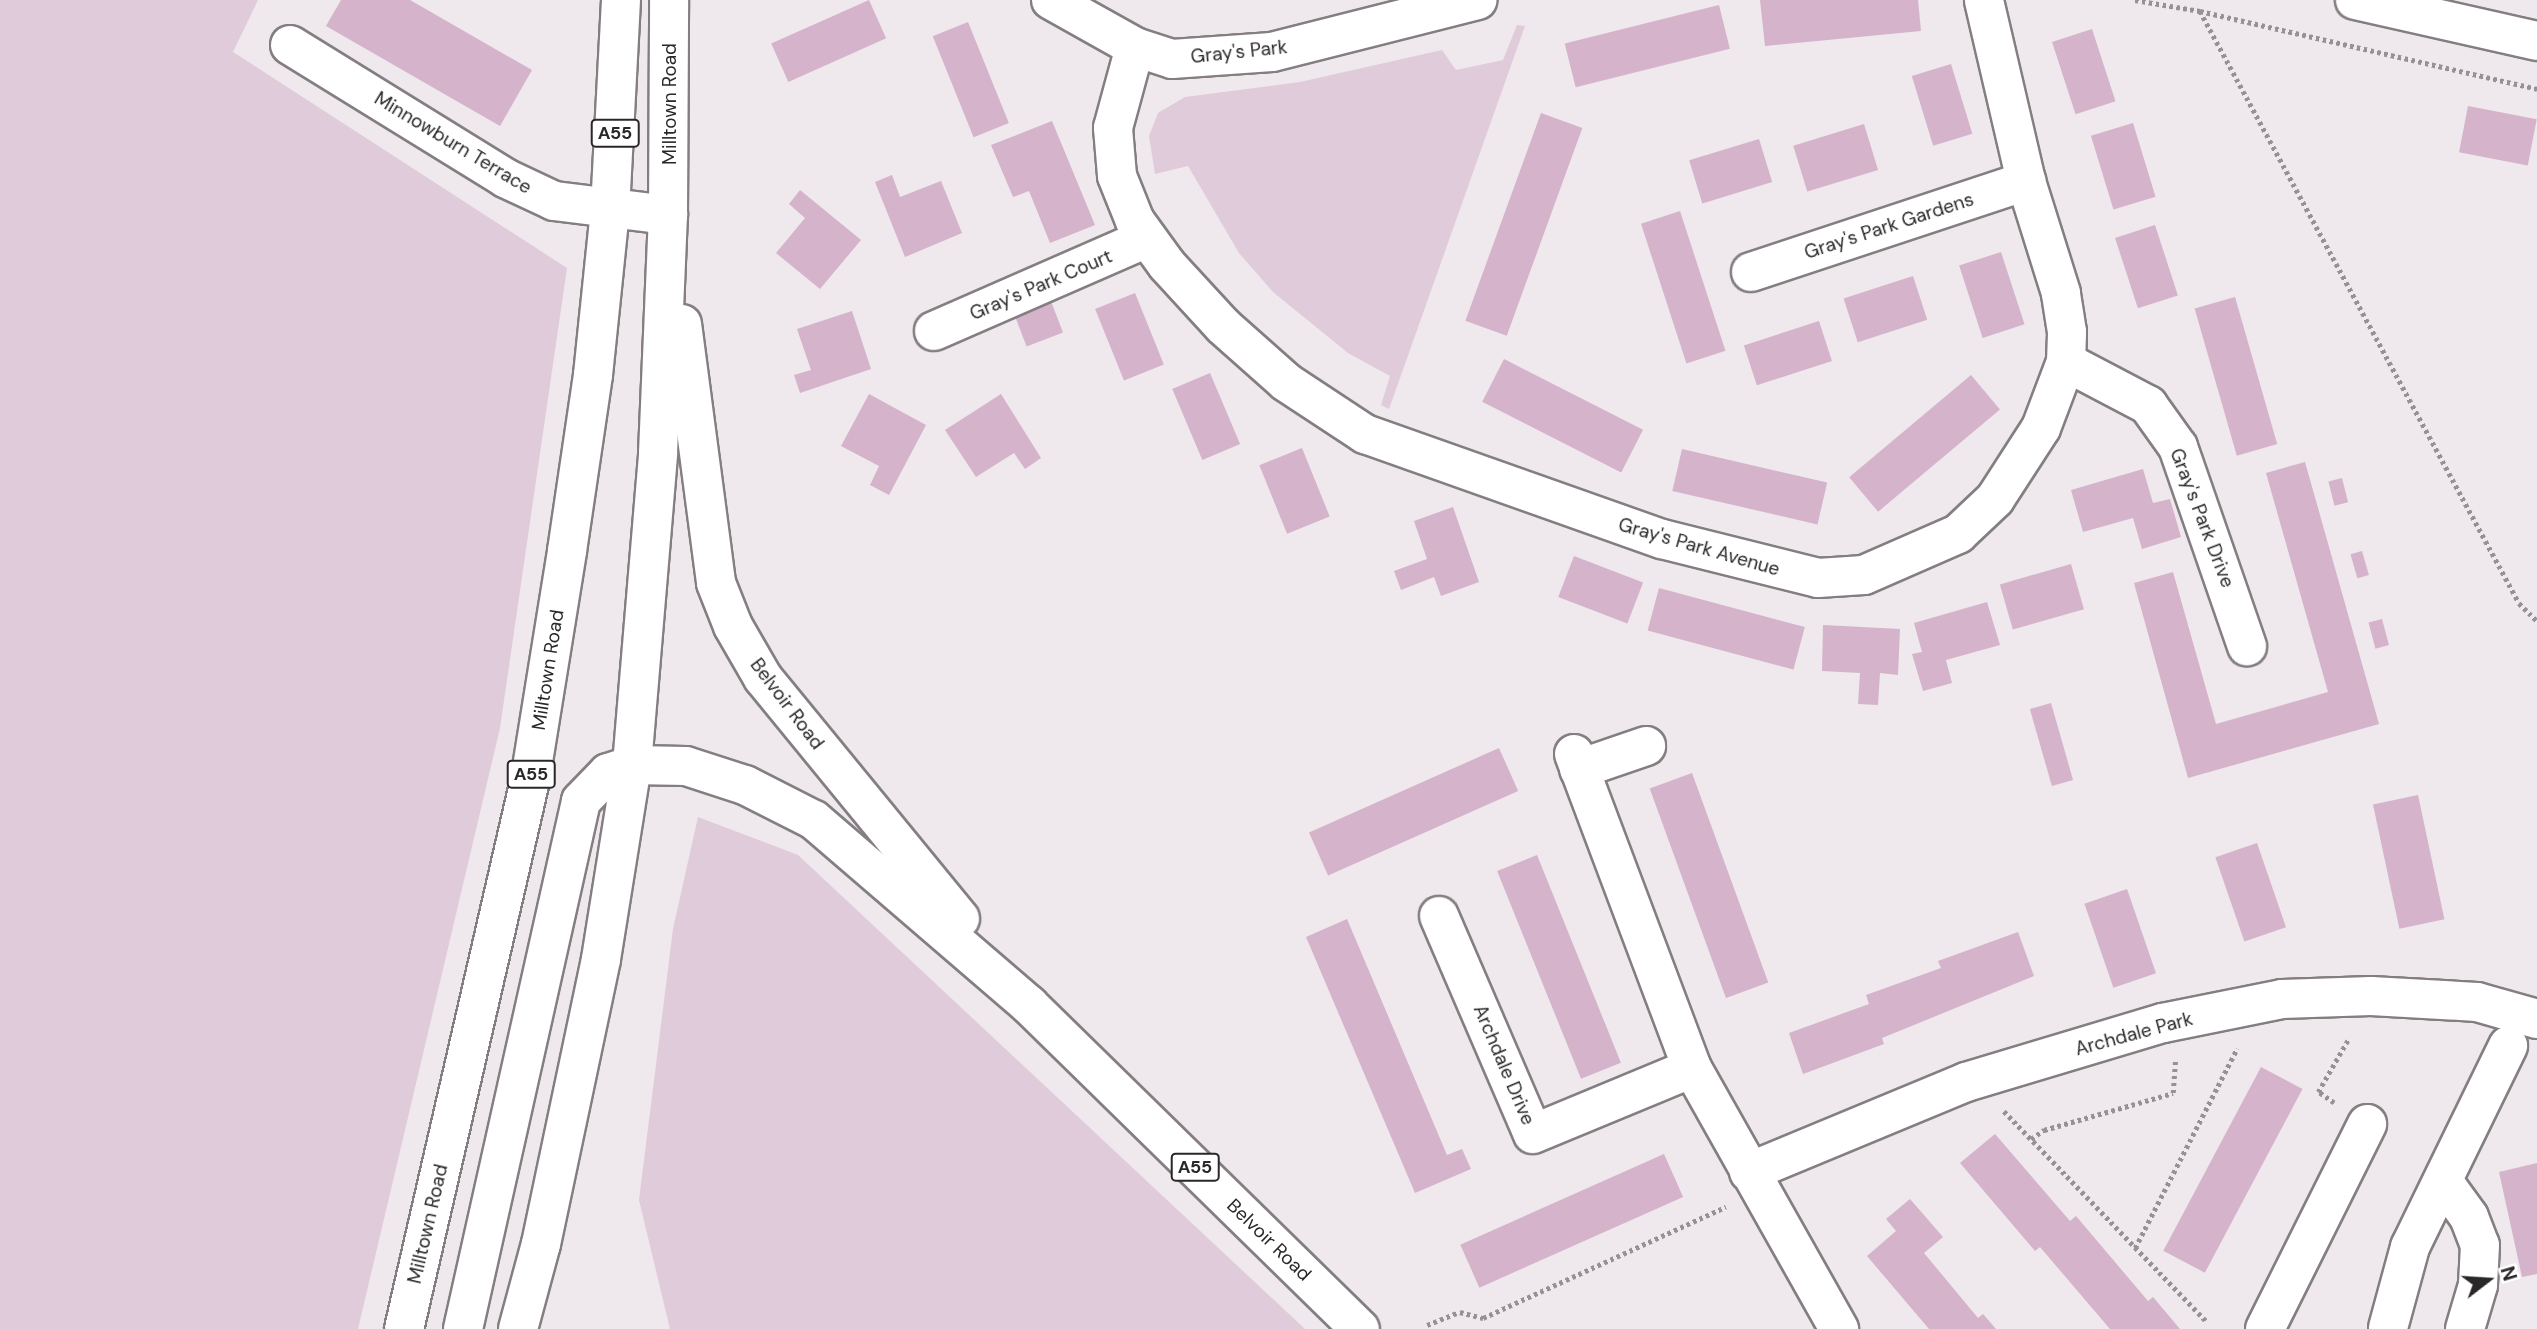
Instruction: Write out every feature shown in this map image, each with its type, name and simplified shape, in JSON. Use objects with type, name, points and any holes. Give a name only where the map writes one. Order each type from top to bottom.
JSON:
[{"type":"main road","name":"Milltown Road","points":[[404,1329],[530,780],[593,375],[610,210],[621,0]]},
{"type":"main road","name":"Milltown Road","points":[[518,1329],[541,1244],[601,959],[632,765],[658,453],[668,215],[668,0]]},
{"type":"main road","name":"Gray's Park","points":[[1051,0],[1135,47],[1172,59],[1259,53],[1359,15],[1478,0]]},
{"type":"main road","name":"Gray's Park Avenue","points":[[1135,47],[1113,128],[1117,176],[1147,238],[1223,326],[1286,382],[1364,434],[1662,540],[1818,578],[1864,575],[1958,534],[1995,499],[2041,428],[2066,362],[2061,293],[2026,181],[1984,0]]},
{"type":"main road","points":[[2355,0],[2537,41]]},
{"type":"main road","name":"Minnowburn Terrace","points":[[290,45],[505,178],[554,201],[610,210],[668,215]]},
{"type":"main road","name":"Gray's Park Gardens","points":[[1752,272],[2026,181]]},
{"type":"main road","name":"Belvoir Road","points":[[668,215],[716,583],[733,626],[763,678],[1029,1005]]},
{"type":"main road","name":"Gray's Park Court","points":[[934,331],[1147,238]]},
{"type":"main road","name":"Gray's Park Drive","points":[[2066,362],[2148,405],[2178,447],[2247,646]]},
{"type":"main road","points":[[1646,746],[1577,762],[1692,1068],[1839,1329]]},
{"type":"main road","name":"Belvoir Road","points":[[632,765],[686,766],[745,785],[814,820],[1029,1005],[1360,1329]]},
{"type":"main road","points":[[463,1329],[581,801],[608,773],[632,765]]},
{"type":"main road","name":"Archdale Drive","points":[[1439,916],[1533,1134],[1692,1068]]},
{"type":"main road","name":"Archdale Park","points":[[1754,1182],[1975,1080],[2163,1023],[2282,999],[2371,996],[2477,1002],[2537,1019]]},
{"type":"main road","points":[[2385,1329],[2410,1247],[2508,1046]]},
{"type":"main road","points":[[2265,1329],[2367,1124]]},
{"type":"main road","points":[[2443,1181],[2469,1217],[2480,1245],[2478,1285],[2465,1329]]},
{"type":"path","points":[[2135,0],[2200,11],[2537,89]]},
{"type":"path","points":[[2200,11],[2519,603],[2537,621]]},
{"type":"path","points":[[2367,1124],[2318,1092],[2371,996]]},
{"type":"path","points":[[2135,1248],[2243,1036]]},
{"type":"path","points":[[2031,1139],[2045,1130],[2173,1093],[2175,1057]]},
{"type":"path","points":[[1975,1080],[2206,1321]]},
{"type":"path","points":[[1427,1325],[1460,1312],[1483,1318],[1754,1182]]},
{"type":"shaded area","points":[[0,0],[258,0],[233,52],[567,268],[500,728],[358,1329],[0,1329]]},
{"type":"shaded area","points":[[1517,25],[1525,26],[1389,409],[1381,405],[1390,376],[1348,353],[1273,292],[1239,253],[1188,166],[1155,174],[1149,136],[1158,113],[1185,97],[1300,82],[1442,50],[1456,70],[1503,60]]},
{"type":"shaded area","points":[[698,817],[798,855],[1305,1329],[670,1329],[639,1200],[673,929]]},
{"type":"building","points":[[341,0],[410,0],[532,70],[500,126],[326,26]]},
{"type":"building","points":[[869,0],[886,38],[788,82],[771,44]]},
{"type":"building","points":[[1760,0],[1918,0],[1921,31],[1765,46]]},
{"type":"building","points":[[1719,5],[1730,49],[1576,87],[1565,43]]},
{"type":"building","points":[[968,22],[1009,123],[974,137],[933,36]]},
{"type":"building","points":[[2092,29],[2115,101],[2076,114],[2052,42]]},
{"type":"building","points":[[1951,64],[1972,134],[1933,146],[1912,76]]},
{"type":"building","points":[[2468,106],[2537,119],[2528,165],[2459,152]]},
{"type":"building","points":[[1541,113],[1582,128],[1507,336],[1465,321]]},
{"type":"building","points":[[1052,121],[1095,225],[1050,243],[1029,191],[1013,197],[991,145]]},
{"type":"building","points":[[2133,123],[2156,197],[2113,209],[2091,136]]},
{"type":"building","points":[[1864,124],[1878,170],[1807,192],[1793,146]]},
{"type":"building","points":[[1759,139],[1772,182],[1702,203],[1689,160]]},
{"type":"building","points":[[892,175],[900,197],[941,181],[962,233],[905,257],[875,182]]},
{"type":"building","points":[[800,190],[861,240],[820,289],[776,253],[805,218],[789,204]]},
{"type":"building","points":[[1680,211],[1725,351],[1686,363],[1641,224]]},
{"type":"building","points":[[2155,225],[2178,295],[2138,308],[2115,238]]},
{"type":"building","points":[[2001,252],[2024,324],[1983,338],[1959,266]]},
{"type":"building","points":[[1913,276],[1927,320],[1858,342],[1844,299]]},
{"type":"building","points":[[1135,293],[1164,364],[1124,381],[1095,309]]},
{"type":"building","points":[[1049,296],[1063,332],[1027,346],[1013,310]]},
{"type":"building","points":[[2235,297],[2277,444],[2237,456],[2195,309]]},
{"type":"building","points":[[852,311],[871,369],[800,393],[794,375],[811,370],[797,329]]},
{"type":"building","points":[[1819,321],[1832,361],[1757,385],[1744,345]]},
{"type":"building","points":[[1504,359],[1643,430],[1621,473],[1482,402]]},
{"type":"building","points":[[1210,373],[1240,444],[1202,460],[1172,389]]},
{"type":"building","points":[[1971,375],[2000,409],[1878,512],[1849,477]]},
{"type":"building","points":[[869,394],[926,425],[889,495],[870,485],[879,466],[841,446]]},
{"type":"building","points":[[1001,394],[1041,458],[1025,469],[1014,453],[976,477],[945,430]]},
{"type":"building","points":[[1302,448],[1330,517],[1287,534],[1259,465]]},
{"type":"building","points":[[1682,449],[1827,483],[1818,524],[1672,491]]},
{"type":"building","points":[[2305,462],[2379,724],[2188,778],[2134,583],[2173,572],[2216,724],[2328,692],[2266,473]]},
{"type":"building","points":[[2143,469],[2153,503],[2170,499],[2181,537],[2142,549],[2133,518],[2083,532],[2071,490]]},
{"type":"building","points":[[2342,478],[2348,502],[2334,506],[2328,481]]},
{"type":"building","points":[[1453,507],[1479,582],[1441,596],[1434,577],[1401,590],[1394,571],[1427,559],[1414,521]]},
{"type":"building","points":[[2362,551],[2369,575],[2357,578],[2350,554]]},
{"type":"building","points":[[1574,556],[1643,583],[1627,624],[1558,597]]},
{"type":"building","points":[[2071,564],[2084,609],[2013,630],[2000,584]]},
{"type":"building","points":[[1659,588],[1805,627],[1793,670],[1648,631]]},
{"type":"building","points":[[1987,602],[2000,645],[1946,660],[1952,683],[1923,691],[1912,654],[1922,652],[1914,623]]},
{"type":"building","points":[[2382,619],[2389,645],[2375,649],[2368,623]]},
{"type":"building","points":[[1823,625],[1900,629],[1898,675],[1880,673],[1878,705],[1858,704],[1860,673],[1822,671]]},
{"type":"building","points":[[2051,703],[2073,780],[2052,786],[2030,709]]},
{"type":"building","points":[[1499,748],[1518,791],[1328,876],[1309,833]]},
{"type":"building","points":[[1692,773],[1768,983],[1726,998],[1650,788]]},
{"type":"building","points":[[2418,795],[2444,919],[2399,929],[2373,805]]},
{"type":"building","points":[[2257,843],[2286,927],[2244,941],[2215,857]]},
{"type":"building","points":[[1537,855],[1621,1063],[1581,1079],[1497,871]]},
{"type":"building","points":[[2127,889],[2156,973],[2113,988],[2084,904]]},
{"type":"building","points":[[1347,919],[1447,1155],[1462,1149],[1471,1169],[1415,1193],[1306,937]]},
{"type":"building","points":[[2018,932],[2034,976],[1882,1038],[1884,1044],[1803,1074],[1789,1033],[1869,1004],[1866,995],[1941,968],[1938,961]]},
{"type":"building","points":[[2261,1067],[2302,1089],[2205,1273],[2163,1251]]},
{"type":"building","points":[[1995,1134],[2070,1221],[2076,1216],[2148,1301],[2153,1297],[2180,1329],[2110,1329],[2040,1247],[2035,1251],[1960,1163]]},
{"type":"building","points":[[1664,1154],[1683,1197],[1479,1288],[1460,1245]]},
{"type":"building","points":[[2537,1163],[2537,1274],[2522,1277],[2499,1172]]},
{"type":"building","points":[[1910,1199],[1943,1237],[1924,1253],[1978,1318],[1983,1314],[1996,1329],[1929,1329],[1867,1256],[1896,1231],[1886,1219]]}]
